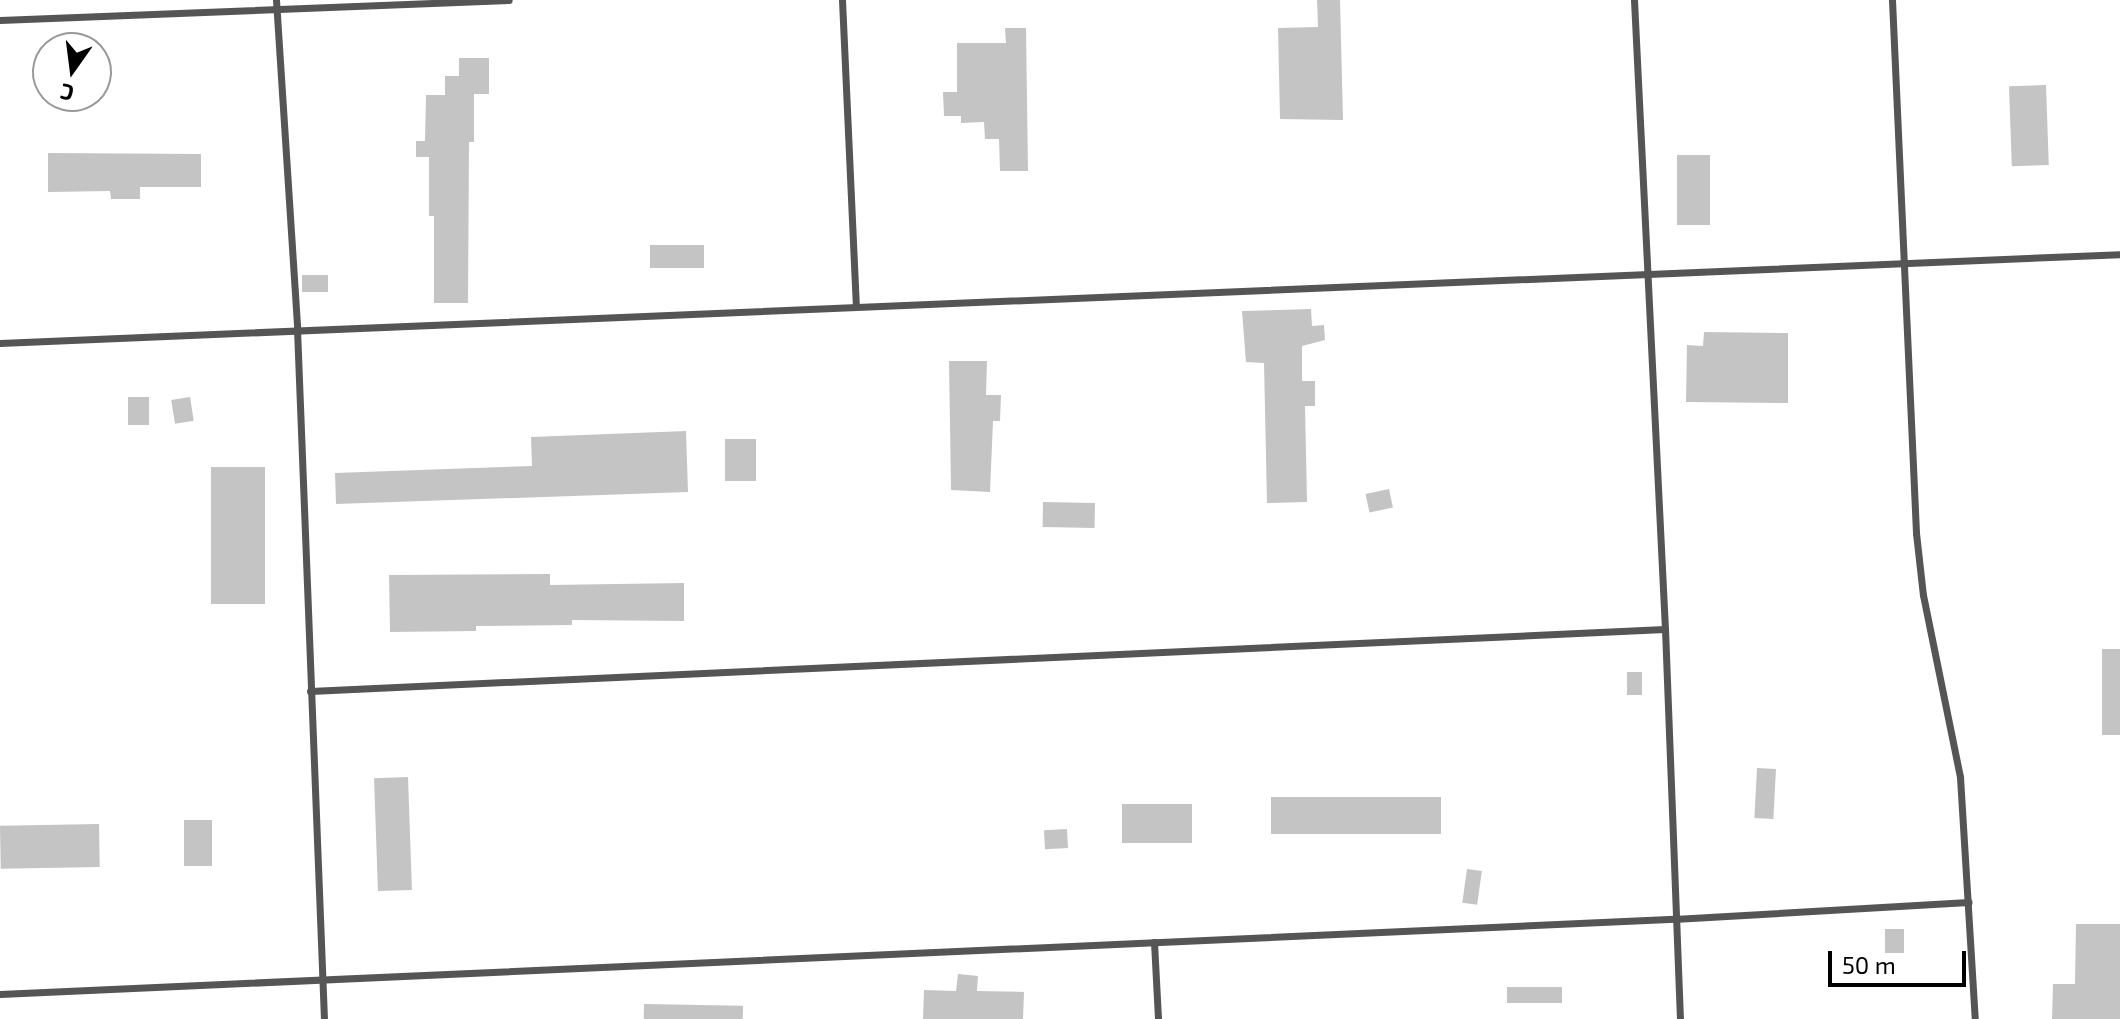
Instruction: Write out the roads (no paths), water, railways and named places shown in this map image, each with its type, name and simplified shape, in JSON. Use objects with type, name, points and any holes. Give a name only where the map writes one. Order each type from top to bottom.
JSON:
[{"type":"lane","points":[[0,20],[276,4],[509,0]]},
{"type":"lane","points":[[842,0],[856,306]]},
{"type":"lane","points":[[1634,0],[1665,629],[1680,1019]]},
{"type":"lane","points":[[1892,0],[1916,533],[1923,595],[1960,777],[1975,1019]]},
{"type":"lane","points":[[276,4],[297,329],[324,1019]]},
{"type":"lane","points":[[0,343],[2120,254]]},
{"type":"lane","points":[[310,691],[1665,629]]},
{"type":"lane","points":[[0,994],[1674,919],[1969,902]]},
{"type":"lane","points":[[1154,942],[1158,1019]]}]
